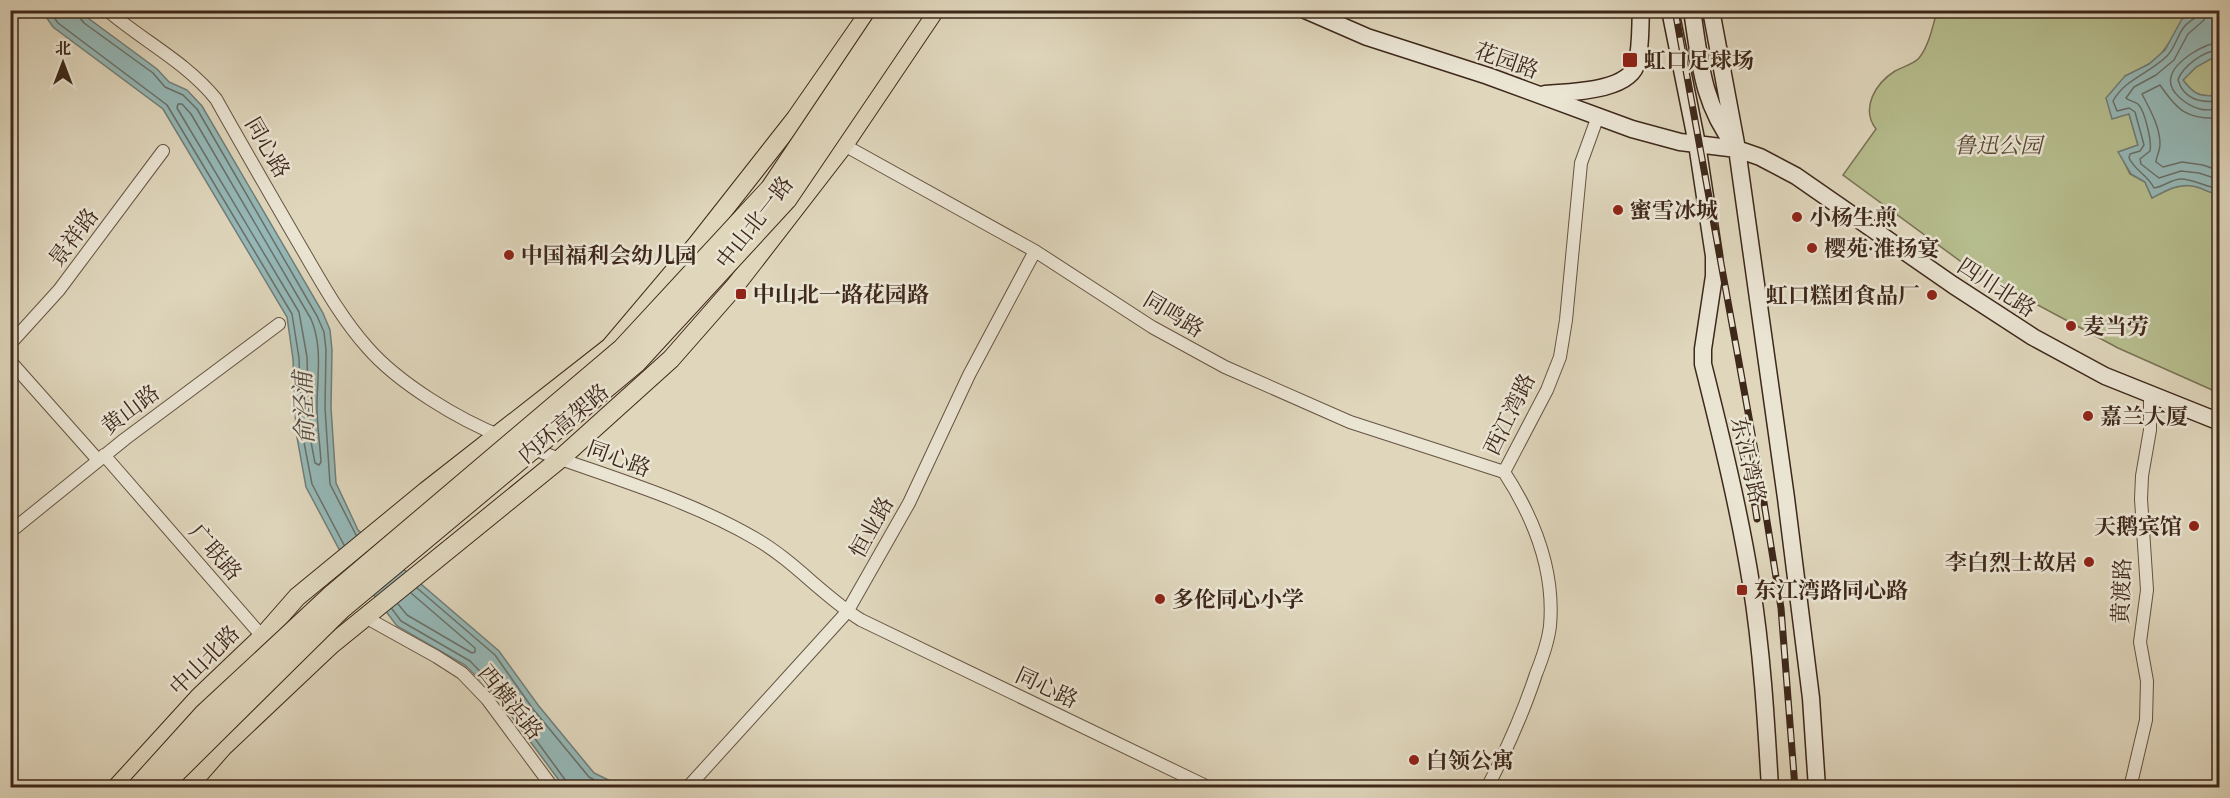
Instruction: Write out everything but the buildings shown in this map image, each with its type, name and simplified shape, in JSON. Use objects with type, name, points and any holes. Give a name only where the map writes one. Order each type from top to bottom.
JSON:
[{"type":"highway","name":"内环高架路","points":[[138,788],[204,715],[333,595],[623,349],[771,189],[891,10]]},
{"type":"highway","name":"内环高架路","points":[[159,788],[340,609],[636,362],[786,199],[914,10]]},
{"type":"main road","name":"中山北一路","points":[[426,491],[610,347],[697,244],[796,118],[871,10]]},
{"type":"main road","name":"中山北一路","points":[[367,615],[560,459],[671,359],[735,286],[844,145],[935,10]]},
{"type":"main road","name":"花园路","points":[[1305,10],[1367,37],[1540,94],[1665,139],[1697,144]]},
{"type":"main road","points":[[1540,94],[1594,90],[1626,77],[1637,65],[1641,10]]},
{"type":"main road","points":[[1670,10],[1697,144]]},
{"type":"main road","name":"东江湾路","points":[[1692,10],[1704,84],[1711,107],[1722,129],[1737,149]]},
{"type":"main road","name":"东江湾路","points":[[1712,10],[1737,149],[1788,510],[1811,698],[1817,788]]},
{"type":"main road","name":"四川北路","points":[[1697,144],[1737,149],[1796,176],[1953,285],[2033,337],[2105,376],[2220,422]]},
{"type":"main road","name":"东江湾路","points":[[1697,144],[1715,265],[1703,348],[1703,364],[1730,473],[1751,583],[1763,672],[1770,788]]},
{"type":"main road","name":"中山北路","points":[[116,788],[199,697],[262,637],[297,597],[426,491]]},
{"type":"main road","points":[[187,788],[223,747],[367,615]]},
{"type":"street","name":"同心路","points":[[107,10],[132,31],[183,66],[201,81],[216,99],[333,301],[368,348],[407,382],[465,421],[655,494],[735,528],[778,554],[848,612],[888,635],[1210,788]]},
{"type":"street","name":"西江湾路","points":[[1487,788],[1528,698],[1544,651],[1550,620],[1549,580],[1538,535],[1519,494],[1504,472],[1547,390],[1560,357],[1566,320],[1581,163],[1598,116]]},
{"type":"street","name":"同鸣路","points":[[844,145],[1035,251],[1152,327],[1225,367],[1350,422],[1504,472]]},
{"type":"street","name":"景祥路","points":[[10,344],[59,290],[163,151]]},
{"type":"street","name":"恒业路","points":[[689,786],[848,612],[909,502],[969,375],[1035,251]]},
{"type":"street","name":"黄山路","points":[[10,532],[101,458],[279,324]]},
{"type":"street","name":"广联路","points":[[10,361],[298,676]]},
{"type":"street","name":"黄渡路","points":[[2130,788],[2144,734],[2147,711],[2147,681],[2140,642],[2147,590],[2141,499],[2142,476],[2150,430],[2150,395]]},
{"type":"street","name":"西横浜路","points":[[367,615],[462,673],[487,699],[553,788]]},
{"type":"green space","name":"鲁迅公园","points":[[1937,11],[2196,11],[2179,25],[2169,43],[2156,59],[2125,76],[2129,114],[2138,145],[2119,152],[2130,174],[2145,182],[2152,198],[2185,185],[2219,193],[2219,393],[2118,348],[1971,269],[1843,175],[1876,129],[1871,121],[1870,105],[1876,89],[1888,76],[1919,58],[1928,42]]},
{"type":"green space","points":[[2216,56],[2219,57],[2219,95],[2207,96],[2195,92],[2183,80],[2196,67]]},
{"type":"water","name":"俞泾浦","points":[[42,11],[82,11],[88,18],[157,69],[169,82],[187,90],[202,106],[323,313],[330,330],[331,408],[336,483],[358,530],[499,651],[538,705],[594,773],[623,787],[564,787],[498,698],[465,665],[397,626],[339,549],[306,487],[296,432],[293,359],[287,317],[163,109],[53,27]]},
{"type":"water","points":[[2196,11],[2219,11],[2219,57],[2216,56],[2196,67],[2183,80],[2199,94],[2219,95],[2219,193],[2185,185],[2152,198],[2145,182],[2131,174],[2118,152],[2138,145],[2129,114],[2112,119],[2106,98],[2125,76],[2149,64],[2165,50],[2182,19]]},
{"type":"railway","points":[[1675,10],[1760,478],[1781,608],[1795,788]]},
{"type":"railway","points":[[1746,450],[1757,519]]},
{"type":"place","name":"虹口足球场","points":[[1630,60]]},
{"type":"place","name":"蜜雪冰城","points":[[1618,210]]},
{"type":"place","name":"小杨生煎","points":[[1797,217]]},
{"type":"place","name":"樱苑·淮扬宴","points":[[1812,248]]},
{"type":"place","name":"中国福利会幼儿园","points":[[509,255]]},
{"type":"place","name":"中山北一路花园路","points":[[741,294]]},
{"type":"place","name":"虹口糕团食品厂","points":[[1932,295]]},
{"type":"place","name":"麦当劳","points":[[2071,326]]},
{"type":"place","name":"嘉兰大厦","points":[[2088,416]]},
{"type":"place","name":"天鹅宾馆","points":[[2194,526]]},
{"type":"place","name":"李白烈士故居","points":[[2089,562]]},
{"type":"place","name":"东江湾路同心路","points":[[1742,590]]},
{"type":"place","name":"多伦同心小学","points":[[1160,599]]},
{"type":"place","name":"白领公寓","points":[[1414,760]]}]
